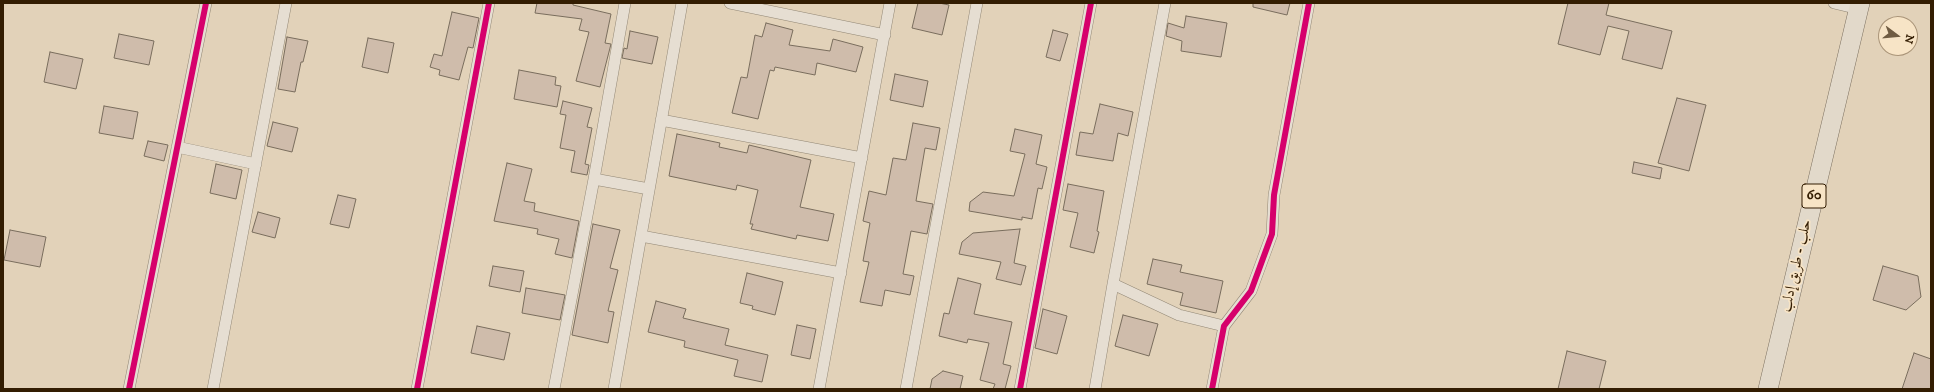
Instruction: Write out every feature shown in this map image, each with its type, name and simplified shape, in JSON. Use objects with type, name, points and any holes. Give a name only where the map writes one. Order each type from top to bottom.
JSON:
[{"type":"highway","name":"حلب - طريق إدلب","points":[[1768,389],[1860,6]]},
{"type":"street","points":[[129,389],[206,3]]},
{"type":"street","points":[[213,389],[286,3]]},
{"type":"street","points":[[417,389],[489,3]]},
{"type":"street","points":[[554,389],[594,179],[625,3]]},
{"type":"street","points":[[614,389],[682,3]]},
{"type":"street","points":[[730,3],[885,35]]},
{"type":"street","points":[[819,389],[890,3]]},
{"type":"street","points":[[906,389],[977,3]]},
{"type":"street","points":[[1020,389],[1091,3]]},
{"type":"street","points":[[1095,389],[1165,3]]},
{"type":"street","points":[[1212,389],[1224,326],[1251,291],[1272,234],[1274,195],[1309,3]]},
{"type":"street","points":[[1834,3],[1860,6]]},
{"type":"street","points":[[661,120],[862,158]]},
{"type":"street","points":[[177,147],[256,164]]},
{"type":"street","points":[[594,179],[649,189]]},
{"type":"street","points":[[641,236],[841,273]]},
{"type":"street","points":[[1113,284],[1179,315],[1224,326]]},
{"type":"building","points":[[537,3],[573,3],[573,5],[611,14],[605,43],[611,44],[600,87],[576,81],[589,32],[579,30],[582,19],[535,13]]},
{"type":"building","points":[[918,3],[939,3],[949,5],[942,35],[912,28]]},
{"type":"building","points":[[1253,3],[1290,3],[1287,15],[1253,7]]},
{"type":"building","points":[[1568,3],[1609,3],[1606,15],[1672,31],[1662,69],[1622,59],[1629,31],[1608,26],[1600,55],[1558,44]]},
{"type":"building","points":[[452,12],[479,18],[473,48],[468,47],[459,80],[439,75],[440,70],[430,67],[434,54],[442,56]]},
{"type":"building","points":[[1186,16],[1227,23],[1221,57],[1181,51],[1182,41],[1166,36],[1168,23],[1184,28]]},
{"type":"building","points":[[766,23],[793,30],[789,45],[830,51],[833,39],[863,47],[856,72],[817,63],[815,75],[775,67],[774,71],[770,70],[758,119],[732,113],[741,77],[747,78],[755,35],[762,37]]},
{"type":"building","points":[[1053,30],[1068,34],[1060,61],[1046,57]]},
{"type":"building","points":[[630,31],[658,37],[652,64],[622,58],[624,48],[627,49]]},
{"type":"building","points":[[119,34],[154,41],[149,65],[114,58]]},
{"type":"building","points":[[287,37],[308,41],[303,62],[301,62],[295,92],[278,89]]},
{"type":"building","points":[[368,38],[394,43],[388,73],[362,67]]},
{"type":"building","points":[[50,52],[83,59],[76,89],[44,82]]},
{"type":"building","points":[[519,70],[556,77],[555,85],[561,86],[557,107],[514,99]]},
{"type":"building","points":[[895,74],[928,81],[923,107],[890,100]]},
{"type":"building","points":[[1677,98],[1706,105],[1689,171],[1658,163]]},
{"type":"building","points":[[563,101],[592,108],[587,127],[592,128],[585,164],[589,165],[587,175],[571,172],[575,151],[560,148],[566,115],[560,114]]},
{"type":"building","points":[[1100,104],[1133,112],[1128,136],[1118,133],[1113,161],[1076,155],[1080,132],[1093,134]]},
{"type":"building","points":[[104,106],[138,112],[133,139],[99,133]]},
{"type":"building","points":[[273,122],[298,128],[292,152],[267,146]]},
{"type":"building","points":[[913,123],[940,128],[936,150],[925,148],[916,201],[933,204],[927,234],[911,231],[903,274],[914,276],[910,295],[885,290],[882,306],[860,302],[869,262],[863,261],[870,223],[863,221],[869,191],[886,195],[893,158],[906,160]]},
{"type":"building","points":[[1015,129],[1042,135],[1036,164],[1047,167],[1042,189],[1038,188],[1032,219],[1022,217],[1022,220],[969,211],[970,202],[983,192],[1014,196],[1025,154],[1010,151]]},
{"type":"building","points":[[677,134],[720,143],[719,147],[747,153],[749,145],[811,160],[800,207],[834,214],[828,241],[797,235],[796,239],[751,229],[753,224],[750,224],[758,190],[737,185],[736,190],[669,176]]},
{"type":"building","points":[[148,141],[168,145],[164,161],[144,156]]},
{"type":"building","points":[[1634,162],[1662,168],[1660,179],[1632,173]]},
{"type":"building","points":[[507,163],[532,169],[524,201],[535,203],[534,211],[579,221],[572,258],[555,254],[559,239],[537,234],[538,229],[494,221]]},
{"type":"building","points":[[216,164],[242,170],[236,199],[210,193]]},
{"type":"building","points":[[1068,184],[1104,191],[1097,231],[1099,232],[1094,253],[1070,247],[1078,213],[1063,210]]},
{"type":"building","points":[[338,195],[356,199],[349,228],[330,224]]},
{"type":"building","points":[[258,212],[280,218],[275,238],[252,232]]},
{"type":"building","points":[[593,224],[620,230],[610,268],[618,270],[608,311],[614,312],[608,343],[572,335]]},
{"type":"building","points":[[1020,229],[1014,263],[1026,266],[1021,285],[996,279],[1001,262],[959,254],[962,242],[973,233]]},
{"type":"building","points":[[10,230],[46,237],[40,267],[4,260]]},
{"type":"building","points":[[1153,259],[1182,265],[1180,272],[1223,281],[1216,313],[1180,305],[1183,293],[1147,284]]},
{"type":"building","points":[[493,266],[524,271],[520,292],[489,286]]},
{"type":"building","points":[[1883,266],[1918,276],[1921,297],[1906,310],[1873,300]]},
{"type":"building","points":[[747,273],[783,282],[775,315],[752,309],[753,306],[740,303]]},
{"type":"building","points":[[958,278],[981,284],[974,314],[1012,322],[1003,364],[1011,366],[1005,389],[993,389],[995,384],[980,380],[989,343],[968,339],[967,343],[939,336],[944,313],[949,314]]},
{"type":"building","points":[[526,288],[565,295],[560,320],[522,313]]},
{"type":"building","points":[[656,301],[686,309],[683,318],[729,329],[725,345],[768,355],[762,382],[734,376],[738,360],[684,347],[685,341],[648,332]]},
{"type":"building","points":[[1043,309],[1067,316],[1057,354],[1035,348]]},
{"type":"building","points":[[1123,315],[1158,324],[1149,356],[1115,346]]},
{"type":"building","points":[[797,325],[816,329],[810,359],[791,355]]},
{"type":"building","points":[[477,326],[510,333],[504,360],[471,353]]},
{"type":"building","points":[[1567,351],[1606,361],[1599,389],[1558,389]]},
{"type":"building","points":[[1914,353],[1931,359],[1931,389],[1902,389]]},
{"type":"building","points":[[943,371],[963,376],[960,389],[930,389],[932,379]]},
{"type":"cycle path","points":[[129,389],[206,3]]},
{"type":"cycle path","points":[[417,389],[489,3]]},
{"type":"cycle path","points":[[1020,389],[1091,3]]},
{"type":"cycle path","points":[[1212,389],[1224,326],[1251,291],[1272,234],[1274,195],[1309,3]]}]
